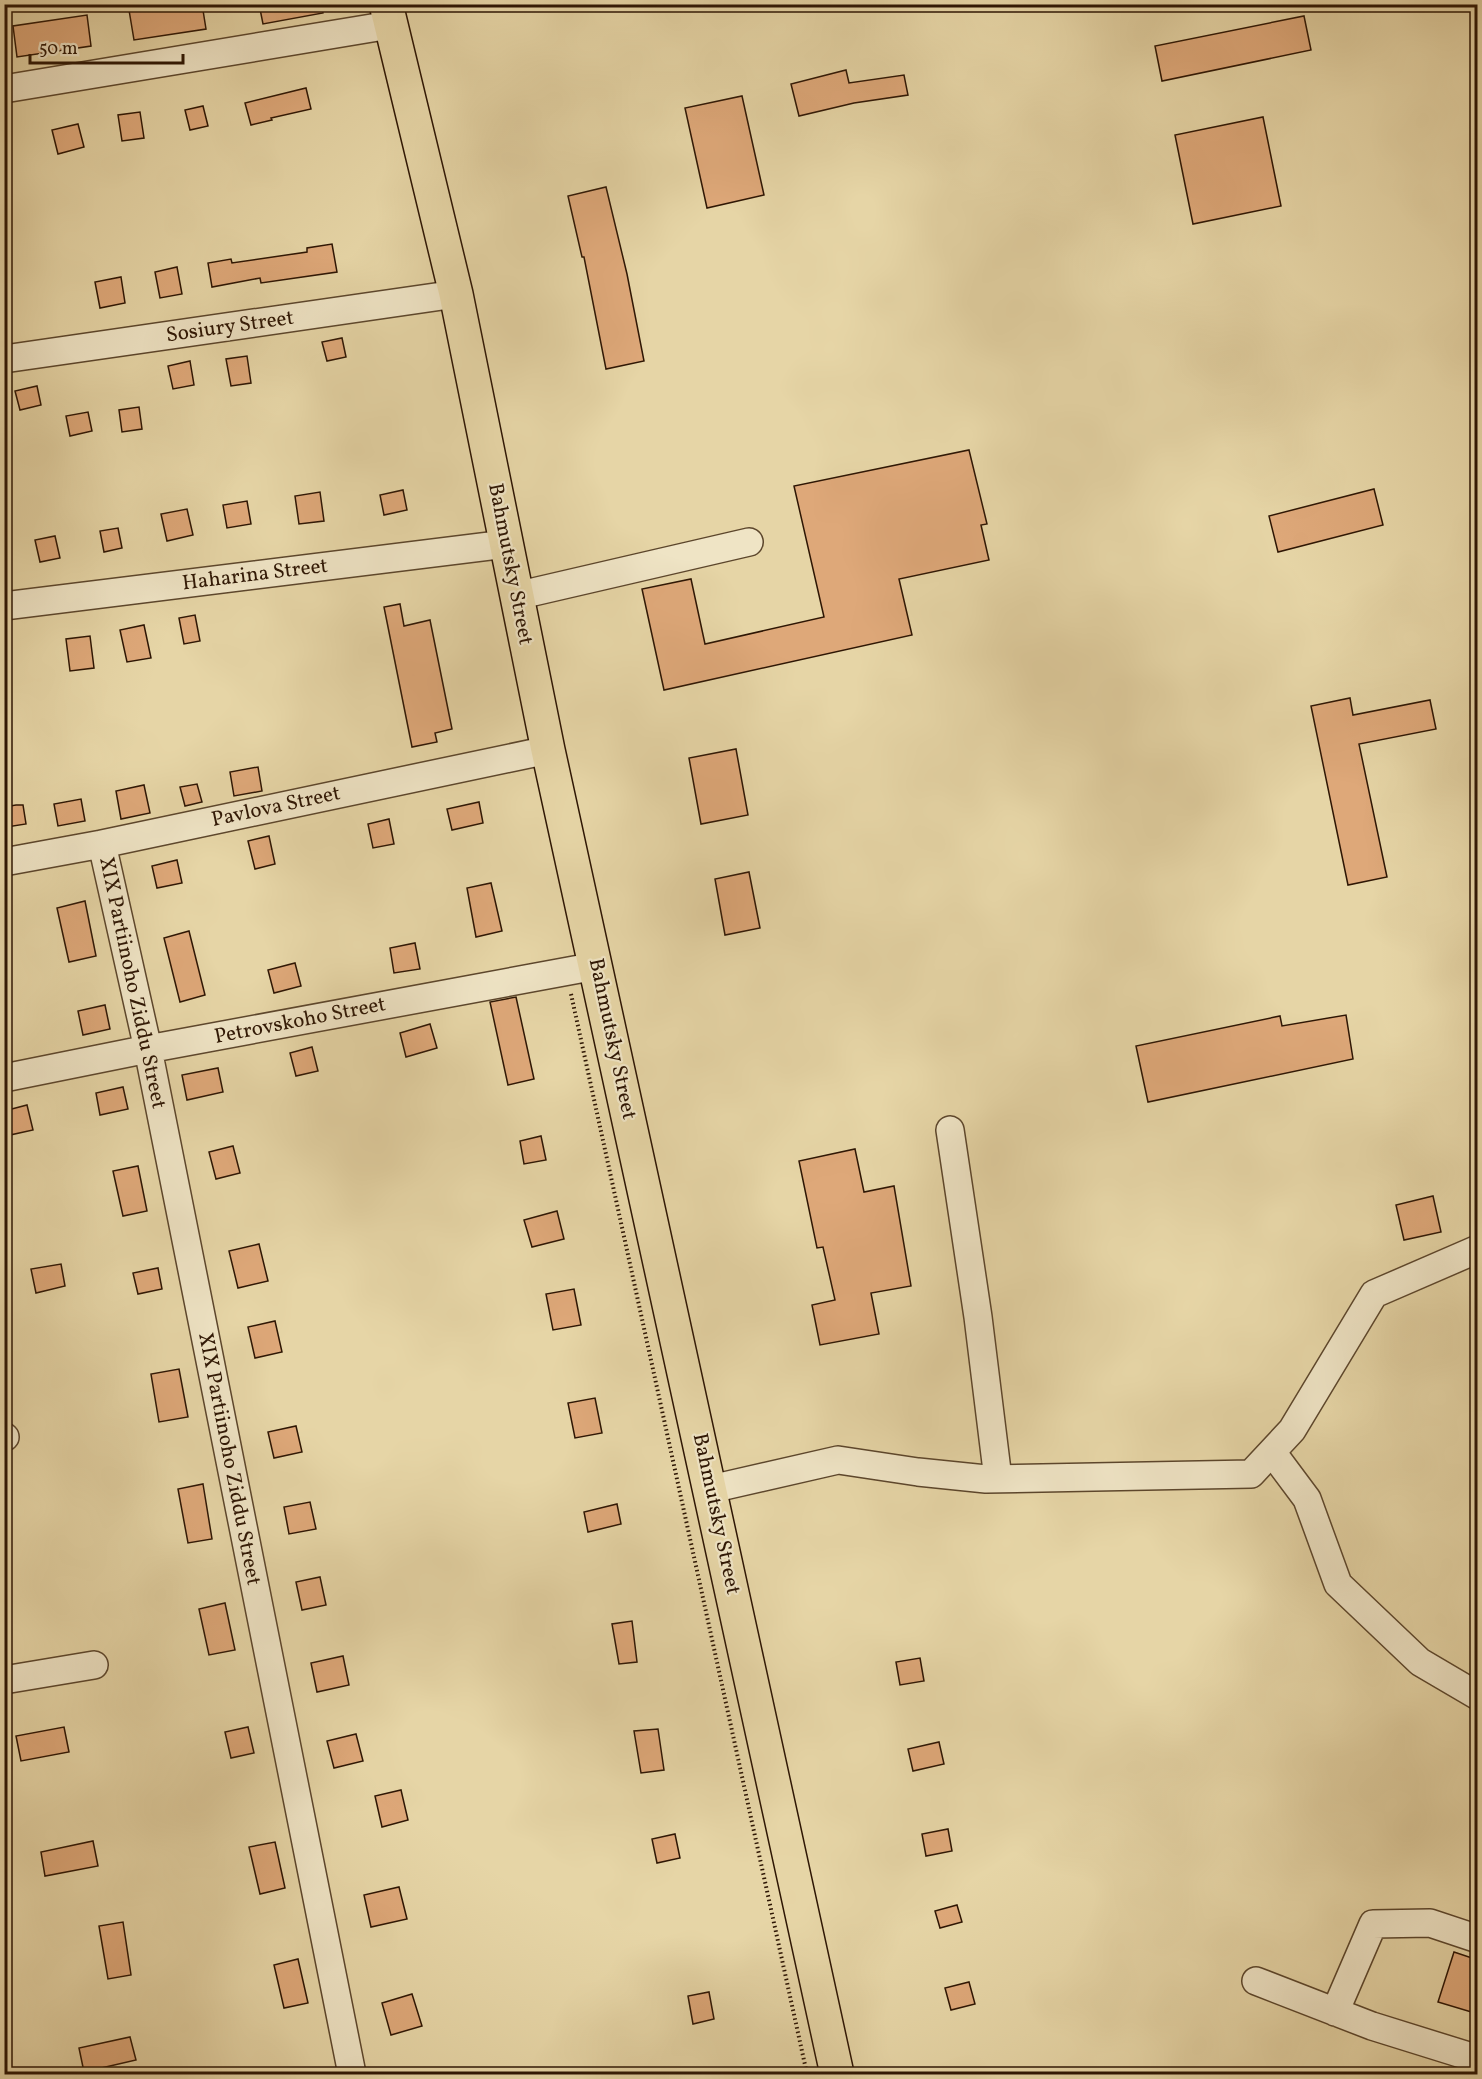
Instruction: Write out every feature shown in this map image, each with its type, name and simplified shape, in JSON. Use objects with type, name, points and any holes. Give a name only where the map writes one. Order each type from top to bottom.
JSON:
[{"type":"main road","name":"Bahmutsky Street","points":[[388,15],[456,294],[548,750],[581,969],[711,1489],[837,2074]]},
{"type":"street","points":[[4,89],[388,15]]},
{"type":"street","name":"Sosiury Street","points":[[4,359],[456,294]]},
{"type":"street","points":[[516,597],[749,542]]},
{"type":"street","name":"Haharina Street","points":[[4,606],[506,544]]},
{"type":"street","name":"Pavlova Street","points":[[4,862],[102,844],[548,750]]},
{"type":"street","name":"XIX Partiinoho Ziddu Street","points":[[102,844],[147,1049],[352,2074]]},
{"type":"street","name":"Petrovskoho Street","points":[[4,1078],[147,1049],[581,969]]},
{"type":"street","points":[[950,1130],[978,1317],[998,1479]]},
{"type":"street","points":[[711,1489],[838,1461],[918,1472],[998,1479],[1251,1474],[1292,1430],[1374,1294],[1478,1249]]},
{"type":"street","points":[[1272,1452],[1307,1498],[1338,1584],[1420,1662],[1478,1696]]},
{"type":"street","points":[[4,1680],[94,1665]]},
{"type":"street","points":[[1335,2012],[1373,1924],[1430,1923],[1478,1939]]},
{"type":"street","points":[[1256,1981],[1372,2026],[1478,2059]]},
{"type":"path","points":[[581,969],[807,2074]]},
{"type":"building","points":[[128,4],[202,4],[206,29],[134,40]]},
{"type":"building","points":[[259,4],[322,4],[323,13],[263,24]]},
{"type":"building","points":[[87,15],[91,46],[17,57],[13,26]]},
{"type":"building","points":[[1304,16],[1311,50],[1162,81],[1155,46]]},
{"type":"building","points":[[846,70],[849,83],[904,75],[908,95],[854,103],[799,116],[791,84]]},
{"type":"building","points":[[306,88],[311,109],[251,125],[245,103]]},
{"type":"building","points":[[742,96],[764,195],[707,208],[685,108]]},
{"type":"building","points":[[203,106],[208,126],[190,130],[185,110]]},
{"type":"building","points":[[140,112],[144,138],[122,141],[118,115]]},
{"type":"building","points":[[1263,117],[1281,206],[1193,224],[1175,135]]},
{"type":"building","points":[[78,124],[84,147],[58,154],[52,130]]},
{"type":"building","points":[[606,187],[627,274],[644,361],[606,369],[584,257],[582,257],[568,196]]},
{"type":"building","points":[[332,244],[337,272],[261,283],[260,278],[212,287],[208,263],[231,259],[232,263],[307,252],[307,248]]},
{"type":"building","points":[[177,267],[182,294],[160,298],[155,272]]},
{"type":"building","points":[[121,277],[125,303],[100,308],[95,282]]},
{"type":"building","points":[[342,338],[346,357],[327,361],[322,342]]},
{"type":"building","points":[[247,356],[251,383],[231,386],[226,359]]},
{"type":"building","points":[[190,361],[194,385],[173,389],[168,366]]},
{"type":"building","points":[[37,386],[41,405],[20,410],[15,391]]},
{"type":"building","points":[[139,407],[142,429],[122,432],[119,410]]},
{"type":"building","points":[[88,412],[92,431],[70,436],[66,416]]},
{"type":"building","points":[[969,450],[987,524],[981,525],[989,560],[899,579],[912,635],[664,690],[642,589],[691,579],[705,644],[824,617],[794,486]]},
{"type":"building","points":[[1374,489],[1383,525],[1278,552],[1269,516]]},
{"type":"building","points":[[403,490],[407,510],[384,515],[380,495]]},
{"type":"building","points":[[320,492],[324,521],[299,524],[295,496]]},
{"type":"building","points":[[247,501],[251,524],[227,528],[223,505]]},
{"type":"building","points":[[187,509],[193,535],[167,541],[161,514]]},
{"type":"building","points":[[118,528],[122,548],[104,552],[100,531]]},
{"type":"building","points":[[55,536],[60,558],[40,562],[35,540]]},
{"type":"building","points":[[400,604],[404,626],[430,620],[452,729],[435,733],[437,742],[412,747],[384,607]]},
{"type":"building","points":[[195,615],[200,641],[184,644],[179,618]]},
{"type":"building","points":[[144,625],[151,658],[127,662],[120,630]]},
{"type":"building","points":[[90,636],[94,668],[70,671],[66,639]]},
{"type":"building","points":[[1350,698],[1353,715],[1430,700],[1436,729],[1359,744],[1387,877],[1348,885],[1311,706]]},
{"type":"building","points":[[736,749],[748,815],[701,824],[689,758]]},
{"type":"building","points":[[258,767],[262,791],[234,796],[230,772]]},
{"type":"building","points":[[197,784],[202,802],[185,806],[180,787]]},
{"type":"building","points":[[144,785],[150,813],[121,819],[116,791]]},
{"type":"building","points":[[81,799],[85,821],[58,826],[54,804]]},
{"type":"building","points":[[479,802],[483,823],[452,830],[447,809]]},
{"type":"building","points":[[23,805],[26,824],[7,827],[4,807]]},
{"type":"building","points":[[389,819],[394,844],[373,848],[368,824]]},
{"type":"building","points":[[269,836],[275,864],[255,869],[248,841]]},
{"type":"building","points":[[177,860],[182,883],[157,888],[152,866]]},
{"type":"building","points":[[749,872],[760,928],[725,935],[715,879]]},
{"type":"building","points":[[491,883],[502,931],[476,937],[467,888]]},
{"type":"building","points":[[85,901],[96,956],[69,962],[57,908]]},
{"type":"building","points":[[189,931],[205,995],[180,1002],[164,938]]},
{"type":"building","points":[[415,943],[420,969],[394,973],[390,948]]},
{"type":"building","points":[[295,963],[301,986],[274,993],[268,970]]},
{"type":"building","points":[[516,997],[534,1079],[508,1085],[490,1002]]},
{"type":"building","points":[[105,1005],[110,1029],[83,1035],[78,1011]]},
{"type":"building","points":[[1346,1015],[1353,1059],[1148,1102],[1136,1046],[1280,1016],[1282,1026]]},
{"type":"building","points":[[430,1024],[437,1048],[406,1057],[400,1033]]},
{"type":"building","points":[[312,1047],[318,1071],[296,1076],[290,1053]]},
{"type":"building","points":[[218,1068],[223,1092],[187,1100],[182,1075]]},
{"type":"building","points":[[123,1087],[128,1109],[100,1115],[96,1093]]},
{"type":"building","points":[[27,1105],[33,1130],[10,1135],[4,1111]]},
{"type":"building","points":[[541,1136],[546,1160],[524,1164],[520,1141]]},
{"type":"building","points":[[233,1146],[240,1173],[216,1179],[209,1152]]},
{"type":"building","points":[[855,1149],[864,1192],[894,1186],[911,1286],[871,1293],[879,1334],[820,1345],[812,1305],[835,1300],[823,1247],[817,1248],[799,1161]]},
{"type":"building","points":[[138,1166],[147,1211],[123,1216],[113,1171]]},
{"type":"building","points":[[1433,1196],[1441,1232],[1404,1240],[1396,1205]]},
{"type":"building","points":[[557,1211],[564,1239],[532,1247],[524,1220]]},
{"type":"building","points":[[259,1244],[268,1281],[238,1288],[229,1251]]},
{"type":"building","points":[[61,1264],[65,1286],[36,1293],[31,1269]]},
{"type":"building","points":[[158,1268],[162,1289],[138,1294],[133,1273]]},
{"type":"building","points":[[574,1289],[581,1325],[553,1330],[546,1294]]},
{"type":"building","points":[[275,1321],[282,1352],[255,1358],[248,1327]]},
{"type":"building","points":[[179,1369],[188,1417],[159,1422],[151,1374]]},
{"type":"building","points":[[595,1398],[602,1433],[575,1438],[568,1403]]},
{"type":"building","points":[[296,1426],[302,1452],[274,1458],[268,1432]]},
{"type":"building","points":[[203,1484],[212,1539],[188,1543],[178,1489]]},
{"type":"building","points":[[310,1502],[316,1529],[289,1534],[284,1507]]},
{"type":"building","points":[[617,1504],[621,1524],[588,1532],[584,1512]]},
{"type":"building","points":[[320,1577],[326,1605],[302,1610],[296,1582]]},
{"type":"building","points":[[225,1603],[235,1650],[209,1655],[199,1609]]},
{"type":"building","points":[[632,1621],[637,1662],[619,1664],[612,1624]]},
{"type":"building","points":[[343,1656],[349,1685],[317,1692],[311,1663]]},
{"type":"building","points":[[920,1658],[924,1681],[900,1685],[896,1662]]},
{"type":"building","points":[[64,1727],[69,1752],[21,1761],[16,1736]]},
{"type":"building","points":[[248,1727],[254,1753],[231,1758],[225,1732]]},
{"type":"building","points":[[658,1729],[664,1770],[641,1773],[634,1731]]},
{"type":"building","points":[[356,1734],[363,1761],[334,1768],[327,1741]]},
{"type":"building","points":[[939,1742],[944,1764],[913,1771],[908,1749]]},
{"type":"building","points":[[401,1790],[408,1820],[382,1827],[375,1796]]},
{"type":"building","points":[[948,1829],[952,1851],[926,1856],[922,1834]]},
{"type":"building","points":[[675,1834],[680,1858],[657,1863],[652,1839]]},
{"type":"building","points":[[93,1841],[98,1866],[45,1876],[41,1852]]},
{"type":"building","points":[[275,1842],[285,1888],[260,1894],[249,1847]]},
{"type":"building","points":[[399,1887],[407,1919],[371,1927],[364,1895]]},
{"type":"building","points":[[957,1905],[962,1922],[940,1928],[935,1911]]},
{"type":"building","points":[[123,1922],[131,1975],[108,1979],[99,1926]]},
{"type":"building","points":[[1454,1952],[1478,1960],[1478,2014],[1438,2002]]},
{"type":"building","points":[[298,1959],[308,2003],[284,2008],[274,1965]]},
{"type":"building","points":[[969,1982],[975,2004],[951,2010],[945,1988]]},
{"type":"building","points":[[709,1992],[714,2019],[693,2024],[688,1996]]},
{"type":"building","points":[[412,1994],[422,2026],[391,2035],[382,2003]]},
{"type":"building","points":[[130,2037],[136,2060],[84,2072],[79,2048]]}]
